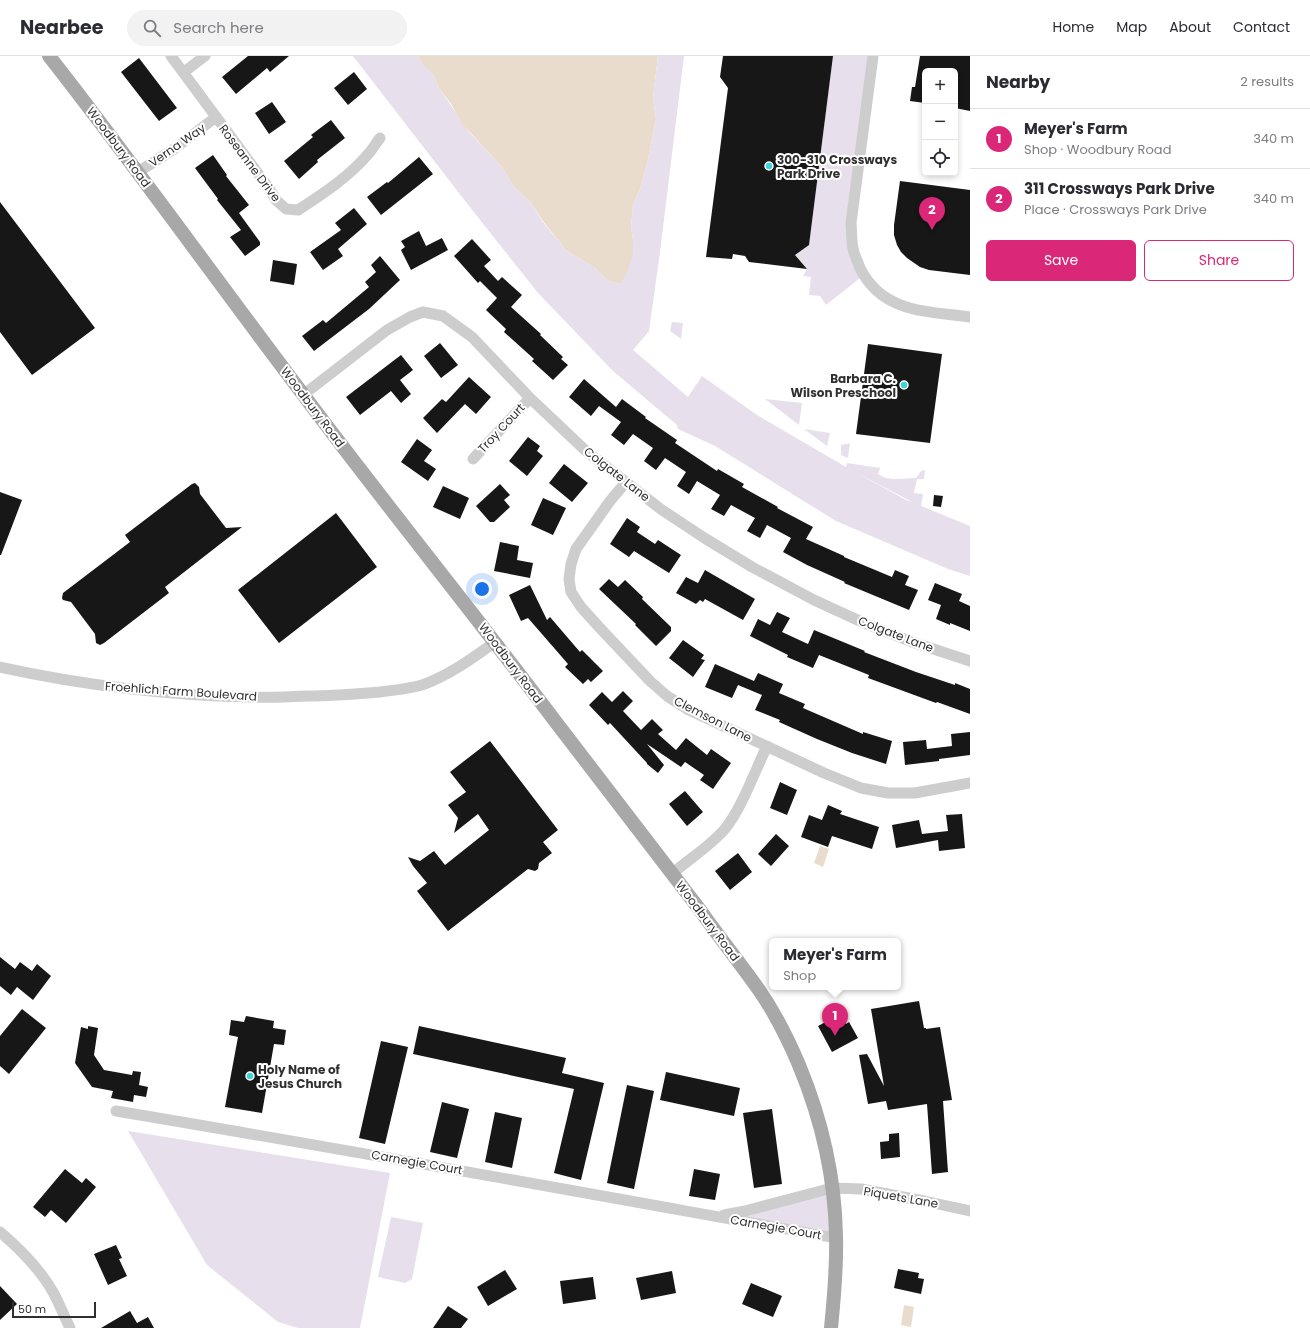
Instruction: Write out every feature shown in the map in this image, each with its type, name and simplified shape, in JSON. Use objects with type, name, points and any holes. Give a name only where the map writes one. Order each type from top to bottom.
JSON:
[{"type":"main road","name":"Woodbury Road","points":[[49,56],[138,172],[303,395],[495,642],[761,992],[778,1022],[800,1068],[811,1097],[820,1130],[832,1188],[836,1238],[834,1296],[831,1328]]},
{"type":"street","name":"Roseanne Drive","points":[[171,56],[276,200],[286,208],[298,210],[318,197],[353,170],[370,153],[380,138]]},
{"type":"street","points":[[184,72],[205,56]]},
{"type":"street","points":[[873,56],[851,223],[852,248],[868,282],[877,292],[892,302],[905,307],[970,317]]},
{"type":"street","name":"Verna Way","points":[[138,172],[174,149],[216,117]]},
{"type":"street","name":"Colgate Lane","points":[[303,395],[387,330],[410,317],[423,312],[443,316],[472,337],[530,398],[586,451],[662,510],[706,539],[814,600],[864,623],[912,642],[970,661]]},
{"type":"street","name":"Troy Court","points":[[473,459],[530,398]]},
{"type":"street","name":"Clemson Lane","points":[[626,482],[610,501],[576,549],[571,564],[569,579],[571,592],[581,607],[599,627],[650,681],[667,696],[690,710],[824,773],[861,788],[888,793],[915,793],[970,783]]},
{"type":"street","name":"Froehlich Farm Boulevard","points":[[0,667],[98,686],[164,693],[251,697],[346,695],[402,689],[422,684],[443,675],[495,642]]},
{"type":"street","points":[[672,874],[724,830],[738,807],[767,746]]},
{"type":"street","name":"Carnegie Court","points":[[116,1112],[236,1131],[518,1180],[836,1238]]},
{"type":"street","name":"Piquets Lane","points":[[832,1188],[861,1189],[970,1211]]},
{"type":"street","name":"Carnegie Court","points":[[717,1217],[832,1188]]},
{"type":"street","points":[[0,1232],[11,1241],[37,1269],[53,1291],[70,1328]]},
{"type":"shaded area","points":[[353,56],[418,56],[422,64],[434,74],[439,88],[469,132],[502,167],[514,187],[531,203],[542,221],[566,250],[595,268],[608,281],[621,284],[633,240],[631,227],[633,205],[640,189],[647,164],[656,119],[653,97],[658,56],[684,56],[649,331],[633,350],[688,397],[702,376],[757,415],[846,467],[847,463],[880,468],[878,474],[887,478],[896,479],[916,478],[921,471],[925,470],[924,479],[917,479],[914,493],[923,494],[921,506],[970,526],[970,576],[948,569],[836,521],[715,446],[678,429],[677,425],[613,371],[538,293]],"holes":[[[855,472],[914,503],[906,500]]]},
{"type":"shaded area","points":[[418,56],[658,56],[653,97],[656,119],[647,164],[640,189],[633,205],[631,227],[633,253],[628,271],[621,284],[608,281],[595,268],[566,250],[542,220],[531,203],[514,187],[502,167],[463,125],[451,104],[439,88],[434,75],[422,64]]},
{"type":"shaded area","points":[[833,56],[869,56],[851,223],[864,275],[826,305],[820,296],[809,295],[811,277],[803,276],[807,269],[795,255],[809,244]]},
{"type":"shaded area","points":[[672,322],[683,323],[681,339],[670,331]]},
{"type":"shaded area","points":[[765,399],[802,403],[799,425]]},
{"type":"shaded area","points":[[804,429],[830,433],[827,446]]},
{"type":"shaded area","points":[[850,443],[848,458],[841,455],[841,445]]},
{"type":"shaded area","points":[[820,846],[829,849],[823,867],[814,863]]},
{"type":"shaded area","points":[[128,1131],[390,1173],[360,1328],[298,1328],[278,1322],[207,1265]]},
{"type":"shaded area","points":[[831,1190],[835,1236],[723,1217]]},
{"type":"shaded area","points":[[391,1217],[423,1223],[412,1279],[405,1283],[378,1277]]},
{"type":"shaded area","points":[[904,1305],[914,1307],[911,1327],[901,1325]]},
{"type":"building","points":[[248,56],[289,56],[270,72],[267,68],[236,94],[222,77]]},
{"type":"building","name":"300-310 Crossways Park Drive","points":[[723,56],[833,56],[809,245],[795,255],[807,269],[749,262],[745,256],[733,254],[732,259],[706,257],[728,88],[720,77]]},
{"type":"building","points":[[920,56],[970,56],[970,111],[958,109],[958,68],[922,68],[922,103],[910,101],[912,87],[915,87]]},
{"type":"building","points":[[139,58],[177,108],[159,121],[121,72]]},
{"type":"building","points":[[354,72],[367,89],[348,105],[334,88]]},
{"type":"building","points":[[272,102],[286,122],[269,134],[255,113]]},
{"type":"building","points":[[331,120],[345,138],[317,160],[318,162],[299,179],[284,161],[313,137],[311,135]]},
{"type":"building","points":[[213,155],[227,175],[226,176],[249,205],[239,213],[260,242],[260,245],[245,256],[230,237],[241,230],[217,200],[218,199],[195,168]]},
{"type":"building","points":[[419,157],[433,174],[381,215],[367,197],[387,182],[388,183]]},
{"type":"building","points":[[900,181],[970,190],[970,275],[929,270],[920,267],[901,252],[894,235]]},
{"type":"building","points":[[0,202],[95,328],[32,375],[0,332]]},
{"type":"building","points":[[354,208],[367,224],[338,249],[343,256],[323,270],[310,252],[341,230],[335,223]]},
{"type":"building","points":[[419,231],[426,246],[442,238],[448,250],[411,270],[401,250],[405,247],[401,241]]},
{"type":"building","points":[[472,239],[491,260],[484,266],[498,281],[502,277],[522,295],[511,307],[541,334],[540,335],[563,357],[561,359],[568,365],[553,380],[532,361],[534,359],[504,332],[506,329],[486,310],[497,298],[480,281],[478,283],[454,256]]},
{"type":"building","points":[[380,256],[400,280],[369,309],[314,351],[302,336],[323,320],[326,323],[369,287],[365,282],[376,272],[371,265]]},
{"type":"building","points":[[273,260],[297,264],[294,285],[270,281]]},
{"type":"building","points":[[440,343],[458,365],[441,378],[424,356]]},
{"type":"building","points":[[868,344],[942,354],[930,443],[856,434]]},
{"type":"building","points":[[401,355],[413,370],[400,380],[411,394],[401,403],[391,391],[360,415],[346,397]]},
{"type":"building","points":[[469,377],[491,397],[476,414],[465,404],[437,433],[423,418],[442,399],[446,402]]},
{"type":"building","points":[[584,379],[616,407],[622,399],[646,417],[645,418],[677,440],[675,443],[717,471],[718,469],[744,484],[742,487],[813,527],[806,539],[892,577],[895,570],[909,576],[905,585],[918,590],[909,610],[844,583],[845,582],[807,565],[783,552],[791,538],[767,525],[760,538],[747,531],[755,518],[731,505],[724,516],[711,509],[720,495],[697,481],[689,494],[677,486],[686,472],[665,458],[656,470],[644,461],[653,448],[633,434],[624,445],[611,435],[621,422],[599,406],[591,416],[569,397]]},
{"type":"building","points":[[528,437],[540,446],[537,451],[543,456],[527,476],[509,461]]},
{"type":"building","points":[[417,439],[432,450],[424,461],[436,469],[428,481],[401,462]]},
{"type":"building","points":[[564,464],[588,483],[572,502],[549,483]]},
{"type":"building","points":[[195,483],[199,487],[200,494],[226,528],[242,527],[165,587],[169,593],[104,643],[100,645],[96,643],[95,634],[71,602],[63,600],[63,593],[130,542],[125,535]]},
{"type":"building","points":[[500,484],[510,495],[504,500],[510,507],[494,522],[490,522],[476,506]]},
{"type":"building","points":[[443,486],[469,498],[460,519],[433,507]]},
{"type":"building","points":[[0,492],[22,500],[1,555],[0,555]]},
{"type":"building","points":[[934,495],[943,496],[941,507],[933,506]]},
{"type":"building","points":[[543,498],[566,508],[553,535],[531,525]]},
{"type":"building","points":[[336,513],[377,567],[279,643],[238,590]]},
{"type":"building","points":[[627,518],[640,527],[637,532],[655,544],[658,540],[681,555],[669,573],[634,551],[629,557],[610,544]]},
{"type":"building","points":[[500,542],[519,546],[517,560],[533,563],[530,578],[494,571]]},
{"type":"building","points":[[705,570],[755,599],[743,620],[705,599],[703,602],[700,600],[696,604],[676,593],[686,577],[698,583]]},
{"type":"building","points":[[609,579],[618,587],[625,580],[671,627],[671,631],[656,646],[635,625],[636,624],[599,589]]},
{"type":"building","points":[[935,583],[962,594],[959,601],[970,606],[970,631],[936,619],[941,605],[928,600]]},
{"type":"building","points":[[530,585],[547,620],[550,617],[580,652],[582,650],[603,671],[591,682],[588,679],[583,684],[565,667],[568,664],[528,618],[521,621],[509,595]]},
{"type":"building","points":[[777,612],[790,618],[782,632],[808,644],[814,630],[865,651],[864,652],[916,672],[955,685],[955,683],[970,689],[970,714],[868,678],[869,675],[819,655],[813,668],[787,657],[788,655],[750,636],[758,619],[770,625]]},
{"type":"building","points":[[683,640],[704,655],[701,659],[705,660],[693,677],[669,658]]},
{"type":"building","points":[[715,664],[754,681],[758,673],[783,684],[779,693],[805,704],[803,708],[863,734],[863,732],[892,741],[886,764],[852,753],[817,739],[779,722],[780,720],[755,710],[762,695],[738,685],[732,698],[705,687]]},
{"type":"building","points":[[623,691],[633,701],[623,711],[641,730],[652,719],[663,730],[658,734],[676,750],[686,738],[707,755],[711,749],[731,763],[713,789],[700,780],[704,775],[685,762],[681,767],[647,744],[664,765],[658,773],[647,764],[610,723],[608,725],[589,705],[602,692],[612,702]]},
{"type":"building","points":[[970,732],[970,755],[939,759],[939,761],[905,765],[903,742],[926,740],[927,749],[952,746],[951,734]]},
{"type":"building","points":[[490,741],[558,830],[543,842],[552,853],[539,863],[538,869],[535,871],[528,869],[448,931],[417,891],[427,883],[413,866],[408,857],[420,861],[434,851],[445,865],[489,830],[478,814],[454,833],[458,818],[448,805],[466,792],[450,772]]},
{"type":"building","points":[[780,782],[797,790],[787,815],[770,808]]},
{"type":"building","points":[[685,791],[703,812],[687,826],[669,804]]},
{"type":"building","points":[[828,805],[842,811],[840,814],[879,827],[872,849],[832,836],[828,847],[801,837],[809,815],[822,820]]},
{"type":"building","points":[[962,814],[965,848],[939,851],[938,840],[896,848],[892,825],[919,820],[922,834],[948,831],[946,815]]},
{"type":"building","points":[[776,834],[789,846],[771,866],[758,854]]},
{"type":"building","points":[[738,853],[752,872],[730,890],[715,871]]},
{"type":"building","points":[[0,957],[15,969],[20,962],[32,971],[37,964],[51,976],[33,1000],[17,987],[11,995],[0,986]]},
{"type":"building","points":[[919,1001],[924,1028],[940,1027],[952,1100],[943,1101],[948,1172],[932,1174],[927,1104],[888,1110],[886,1101],[868,1104],[859,1055],[867,1054],[884,1086],[871,1009]]},
{"type":"building","points":[[22,1009],[46,1028],[9,1074],[0,1066],[0,1036]]},
{"type":"building","name":"Holy Name of Jesus Church","points":[[246,1016],[274,1021],[273,1028],[286,1030],[284,1045],[274,1044],[262,1113],[225,1107],[238,1037],[229,1035],[231,1020],[244,1022]]},
{"type":"building","points":[[837,1016],[840,1021],[843,1019],[846,1024],[849,1022],[858,1038],[832,1052],[818,1026]]},
{"type":"building","points":[[88,1026],[98,1028],[94,1055],[104,1070],[132,1075],[133,1071],[141,1072],[139,1085],[148,1087],[146,1097],[134,1095],[133,1102],[111,1098],[113,1091],[92,1087],[75,1063],[81,1027],[88,1029]]},
{"type":"building","points":[[419,1026],[566,1058],[562,1073],[604,1083],[581,1180],[554,1173],[574,1089],[413,1054]]},
{"type":"building","points":[[381,1041],[408,1047],[385,1144],[359,1138]]},
{"type":"building","points":[[666,1072],[740,1088],[734,1116],[660,1100]]},
{"type":"building","points":[[627,1085],[654,1091],[634,1189],[607,1183]]},
{"type":"building","points":[[442,1102],[469,1109],[457,1158],[430,1152]]},
{"type":"building","points":[[772,1109],[782,1184],[754,1188],[743,1113]]},
{"type":"building","points":[[495,1112],[522,1118],[512,1168],[485,1162]]},
{"type":"building","points":[[899,1133],[900,1157],[881,1159],[880,1142],[889,1141],[889,1134]]},
{"type":"building","points":[[65,1169],[82,1183],[86,1178],[96,1187],[66,1223],[51,1210],[45,1217],[33,1207]]},
{"type":"building","points":[[694,1169],[720,1174],[715,1200],[689,1196]]},
{"type":"building","points":[[116,1245],[122,1258],[119,1259],[127,1276],[108,1285],[94,1254]]},
{"type":"building","points":[[898,1269],[919,1273],[918,1278],[924,1279],[921,1294],[894,1288]]},
{"type":"building","points":[[505,1270],[517,1289],[488,1306],[477,1287]]},
{"type":"building","points":[[672,1271],[676,1293],[641,1300],[636,1278]]},
{"type":"building","points":[[593,1277],[596,1299],[563,1304],[560,1281]]},
{"type":"building","points":[[751,1283],[782,1296],[773,1317],[742,1304]]},
{"type":"building","points":[[0,1286],[17,1304],[0,1320]]},
{"type":"building","points":[[448,1306],[468,1319],[461,1328],[433,1328]]},
{"type":"building","points":[[130,1311],[137,1323],[148,1317],[154,1328],[101,1328]]},
{"type":"place","name":"300-310 Crossways Park Drive","points":[[769,166]]},
{"type":"place","name":"311 Crossways Park Drive","points":[[932,230]]},
{"type":"place","name":"Barbara C. Wilson Preschool","points":[[904,385]]},
{"type":"place","name":"Meyer's Farm","points":[[835,1036]]},
{"type":"place","name":"Holy Name of Jesus Church","points":[[250,1076]]}]
